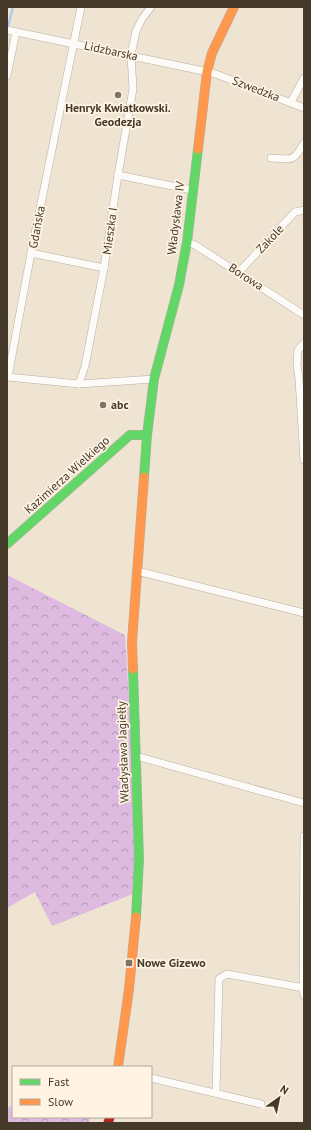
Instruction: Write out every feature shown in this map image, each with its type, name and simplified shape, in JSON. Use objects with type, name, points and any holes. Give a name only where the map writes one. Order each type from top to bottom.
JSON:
[{"type":"street","name":"Gdańska","points":[[80,384],[8,377],[73,43],[82,7]]},
{"type":"street","name":"Mieszka I","points":[[80,384],[85,366],[104,268],[133,89],[131,55],[136,31],[142,19],[151,7]]},
{"type":"street","name":"Władysława IV","points":[[147,435],[154,379],[179,285],[186,242],[207,72],[212,53],[234,7]]},
{"type":"street","name":"Lidzbarska","points":[[7,30],[207,72]]},
{"type":"street","points":[[7,76],[16,32]]},
{"type":"street","name":"Szwedzka","points":[[207,72],[304,108]]},
{"type":"street","points":[[291,102],[304,78]]},
{"type":"street","points":[[271,158],[291,159],[297,156],[304,143]]},
{"type":"street","points":[[118,175],[192,190]]},
{"type":"street","name":"Zakole","points":[[238,273],[295,212],[304,210]]},
{"type":"street","name":"Borowa","points":[[186,242],[195,244],[238,273],[304,313]]},
{"type":"street","points":[[31,253],[104,268]]},
{"type":"street","points":[[304,343],[298,350],[297,364],[304,460]]},
{"type":"street","points":[[80,384],[154,379]]},
{"type":"street","name":"Kazimierza Wielkiego","points":[[7,544],[130,435],[147,435]]},
{"type":"street","name":"Władysława Jagiełły","points":[[118,1066],[128,1003],[138,892],[139,859],[132,642],[147,435]]},
{"type":"street","points":[[137,571],[304,613]]},
{"type":"street","points":[[136,756],[304,803]]},
{"type":"street","points":[[216,1094],[219,979],[227,974],[304,990],[304,836]]},
{"type":"street","points":[[152,1078],[261,1104]]},
{"type":"green space","points":[[7,575],[125,635],[139,859],[138,892],[52,926],[35,892],[7,908]]},
{"type":"green space","points":[[12,1106],[12,1118],[90,1118],[89,1123],[7,1123],[7,1108]]},
{"type":"waterway","points":[[8,27],[13,7]]},
{"type":"traffic: fast","points":[[144,477],[147,435],[154,379],[179,285],[187,242],[198,149]]},
{"type":"traffic: fast","points":[[7,544],[130,435],[147,435]]},
{"type":"traffic: fast","points":[[133,669],[139,859],[136,917]]},
{"type":"traffic: slow","points":[[198,149],[207,72],[212,53],[234,7]]},
{"type":"traffic: slow","points":[[133,669],[132,642],[144,477]]},
{"type":"traffic: slow","points":[[118,1066],[129,989],[136,917]]},
{"type":"traffic: jam","points":[[108,1123],[110,1118]]},
{"type":"place","name":"Henryk Kwiatkowski. Geodezja","points":[[118,95]]},
{"type":"place","name":"abc","points":[[103,405]]},
{"type":"place","name":"Nowe Gizewo","points":[[129,963]]}]
